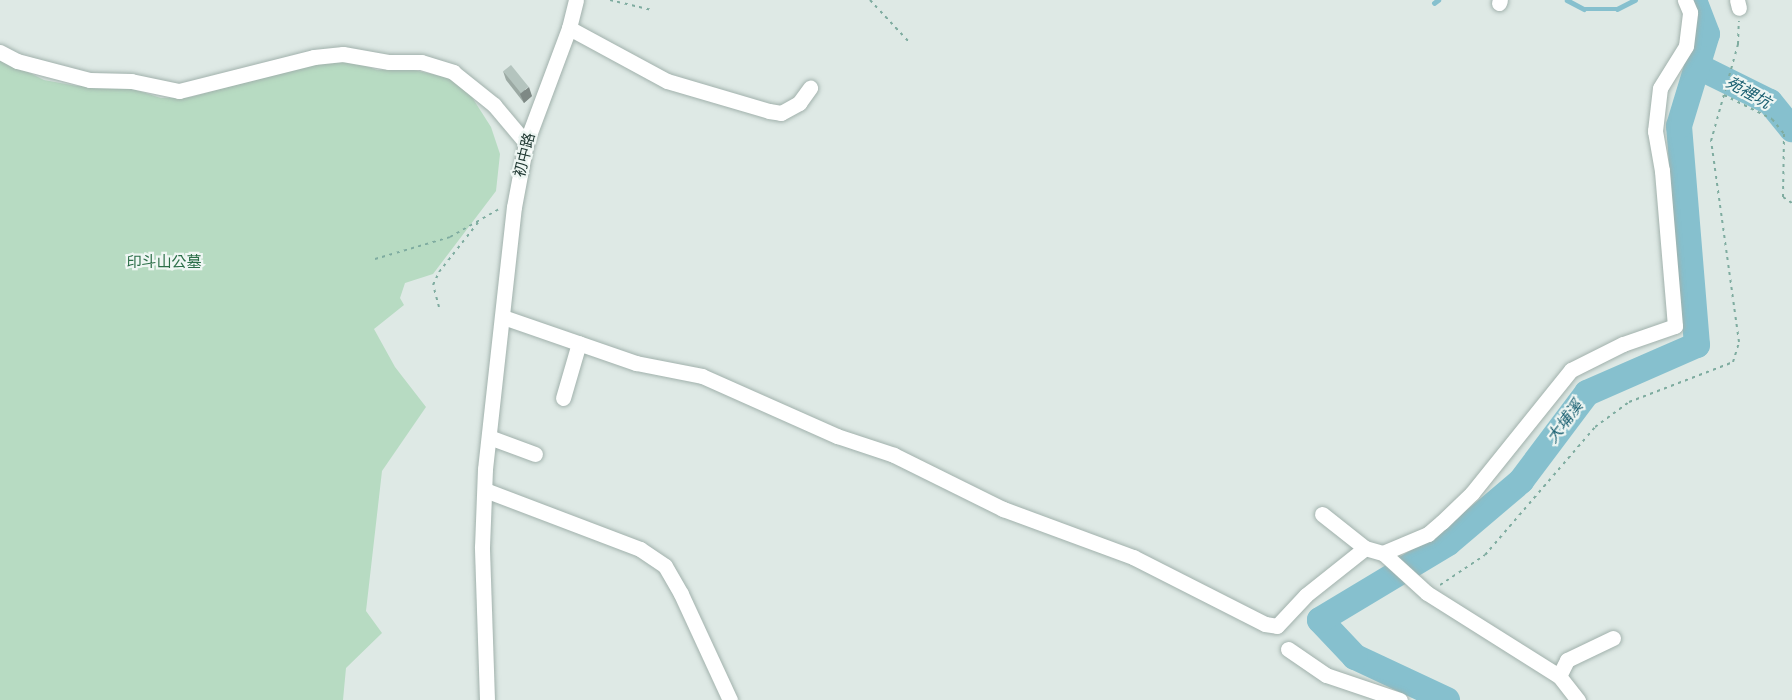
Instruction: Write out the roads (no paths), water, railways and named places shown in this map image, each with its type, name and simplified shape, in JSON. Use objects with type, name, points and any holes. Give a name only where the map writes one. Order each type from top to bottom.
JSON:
[{"type":"street","name":"初中路","points":[[487,700],[482,547],[485,490],[514,207],[526,143],[569,28],[576,0]]},
{"type":"street","points":[[1386,557],[1428,534],[1460,506],[1571,370],[1623,344],[1675,326],[1662,171],[1655,131],[1660,88],[1686,46],[1690,12],[1685,0]]},
{"type":"street","points":[[569,28],[667,81],[769,111],[781,113],[799,103],[810,88]]},
{"type":"street","points":[[0,52],[17,61],[90,80],[131,81],[178,91],[314,57],[343,54],[389,62],[421,62],[453,72],[494,105],[526,143]]},
{"type":"street","points":[[503,317],[636,363],[702,376],[837,435],[894,454],[1003,509],[1133,557],[1265,624],[1277,626],[1306,595],[1365,548]]},
{"type":"street","points":[[563,398],[579,343]]},
{"type":"street","points":[[489,437],[535,454]]},
{"type":"street","points":[[485,490],[640,549],[665,566],[681,594],[730,700]]},
{"type":"street","points":[[1322,514],[1365,548],[1386,557],[1427,593],[1559,676],[1578,700]]},
{"type":"street","points":[[1559,676],[1567,660],[1612,638]]},
{"type":"street","points":[[1288,649],[1326,675],[1400,700]]},
{"type":"waterway","points":[[1434,3],[1438,0]]},
{"type":"waterway","points":[[1567,0],[1584,9],[1617,9],[1635,0]]},
{"type":"waterway","name":"大埔溪","points":[[1447,700],[1355,657],[1320,620],[1448,543],[1521,481],[1587,393],[1697,345],[1679,126],[1707,34],[1694,0]]},
{"type":"waterway","name":"苑裡坑","points":[[1697,66],[1770,102],[1792,129]]},
{"type":"park label","name":"印斗山公墓","points":[[164,263]]}]
